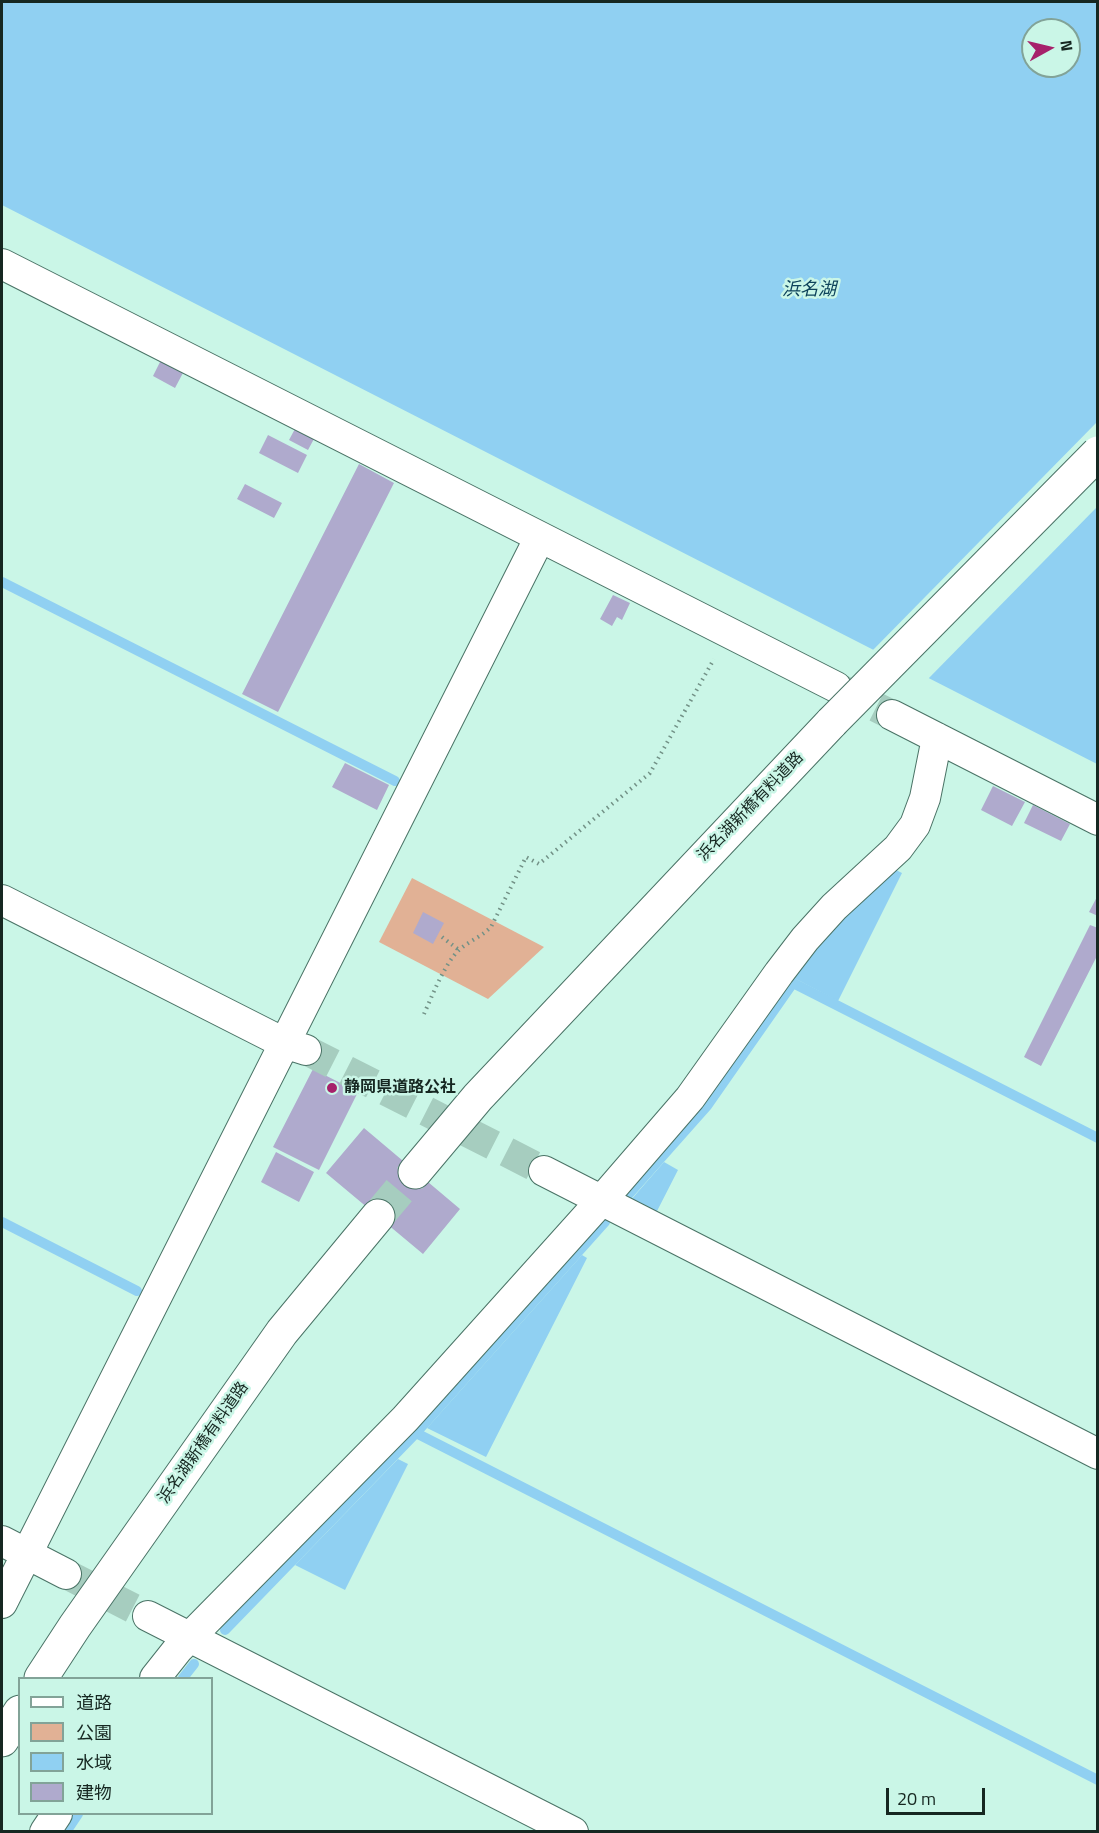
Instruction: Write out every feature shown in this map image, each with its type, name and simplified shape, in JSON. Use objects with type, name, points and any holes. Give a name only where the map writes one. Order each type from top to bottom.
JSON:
[{"type":"main road","name":"浜名湖新橋有料道路","points":[[415,1172],[478,1097],[832,722],[1098,453]]},
{"type":"main road","name":"浜名湖新橋有料道路","points":[[42,1677],[282,1332],[378,1216]]},
{"type":"main road","points":[[2,1740],[18,1715]]},
{"type":"street","points":[[2,264],[836,687]]},
{"type":"street","points":[[2,1602],[14,1547],[295,1047],[540,537]]},
{"type":"street","points":[[892,715],[1098,820]]},
{"type":"street","points":[[156,1677],[178,1649],[405,1419],[601,1201],[690,1098],[805,939],[834,907],[898,848],[915,825],[924,798],[937,738]]},
{"type":"street","points":[[2,900],[295,1047]]},
{"type":"street","points":[[544,1172],[1098,1454]]},
{"type":"street","points":[[14,1547],[66,1574]]},
{"type":"street","points":[[148,1616],[573,1832]]},
{"type":"street","points":[[45,1832],[56,1815]]},
{"type":"path","points":[[424,1014],[450,962],[459,950],[490,927],[526,857],[539,864],[650,773],[729,633]]},
{"type":"path","points":[[442,937],[459,950]]},
{"type":"green space","points":[[412,878],[544,947],[488,999],[379,942]]},
{"type":"water","name":"浜名湖","points":[[2,2],[1097,2],[1097,764],[2,205]]},
{"type":"water","points":[[896,870],[902,873],[838,1001],[794,978],[844,918]]},
{"type":"water","points":[[664,1162],[678,1170],[655,1215],[630,1201]]},
{"type":"water","points":[[582,1255],[587,1258],[486,1457],[427,1428]]},
{"type":"water","points":[[398,1459],[408,1464],[345,1590],[295,1565]]},
{"type":"pier","points":[[1097,422],[1097,507],[927,680],[871,652]]},
{"type":"building","points":[[161,360],[184,371],[175,388],[153,376]]},
{"type":"building","points":[[296,427],[315,437],[308,450],[289,440]]},
{"type":"building","points":[[268,435],[307,455],[298,473],[259,453]]},
{"type":"building","points":[[359,464],[394,483],[278,712],[242,694]]},
{"type":"building","points":[[245,484],[282,503],[274,518],[237,499]]},
{"type":"building","points":[[613,595],[630,603],[622,620],[617,617],[612,626],[600,619]]},
{"type":"building","points":[[345,763],[389,785],[377,810],[332,787]]},
{"type":"building","points":[[993,786],[1025,802],[1012,826],[981,810]]},
{"type":"building","points":[[1033,805],[1070,824],[1061,841],[1024,823]]},
{"type":"building","points":[[1098,895],[1098,916],[1089,912]]},
{"type":"building","points":[[423,912],[444,923],[433,944],[413,933]]},
{"type":"building","points":[[1090,925],[1098,928],[1098,954],[1041,1066],[1024,1057]]},
{"type":"building","points":[[313,1069],[358,1092],[319,1170],[273,1147]]},
{"type":"building","points":[[364,1128],[460,1209],[423,1254],[326,1173]]},
{"type":"building","points":[[276,1152],[314,1172],[299,1202],[261,1182]]},
{"type":"waterway","points":[[2,582],[395,781]]},
{"type":"waterway","points":[[628,1195],[707,1106],[793,983],[1098,1138]]},
{"type":"waterway","points":[[2,1222],[137,1291]]},
{"type":"waterway","points":[[225,1630],[416,1433],[605,1222]]},
{"type":"waterway","points":[[416,1433],[1098,1780]]},
{"type":"waterway","points":[[184,1677],[194,1664]]},
{"type":"waterway","points":[[66,1832],[77,1815]]},
{"type":"tunnel","points":[[836,687],[892,715]]},
{"type":"tunnel","points":[[306,1050],[544,1171]]},
{"type":"tunnel","points":[[378,1216],[415,1172]]},
{"type":"tunnel","points":[[66,1574],[148,1616]]},
{"type":"place","name":"静岡県道路公社","points":[[332,1088]]}]
